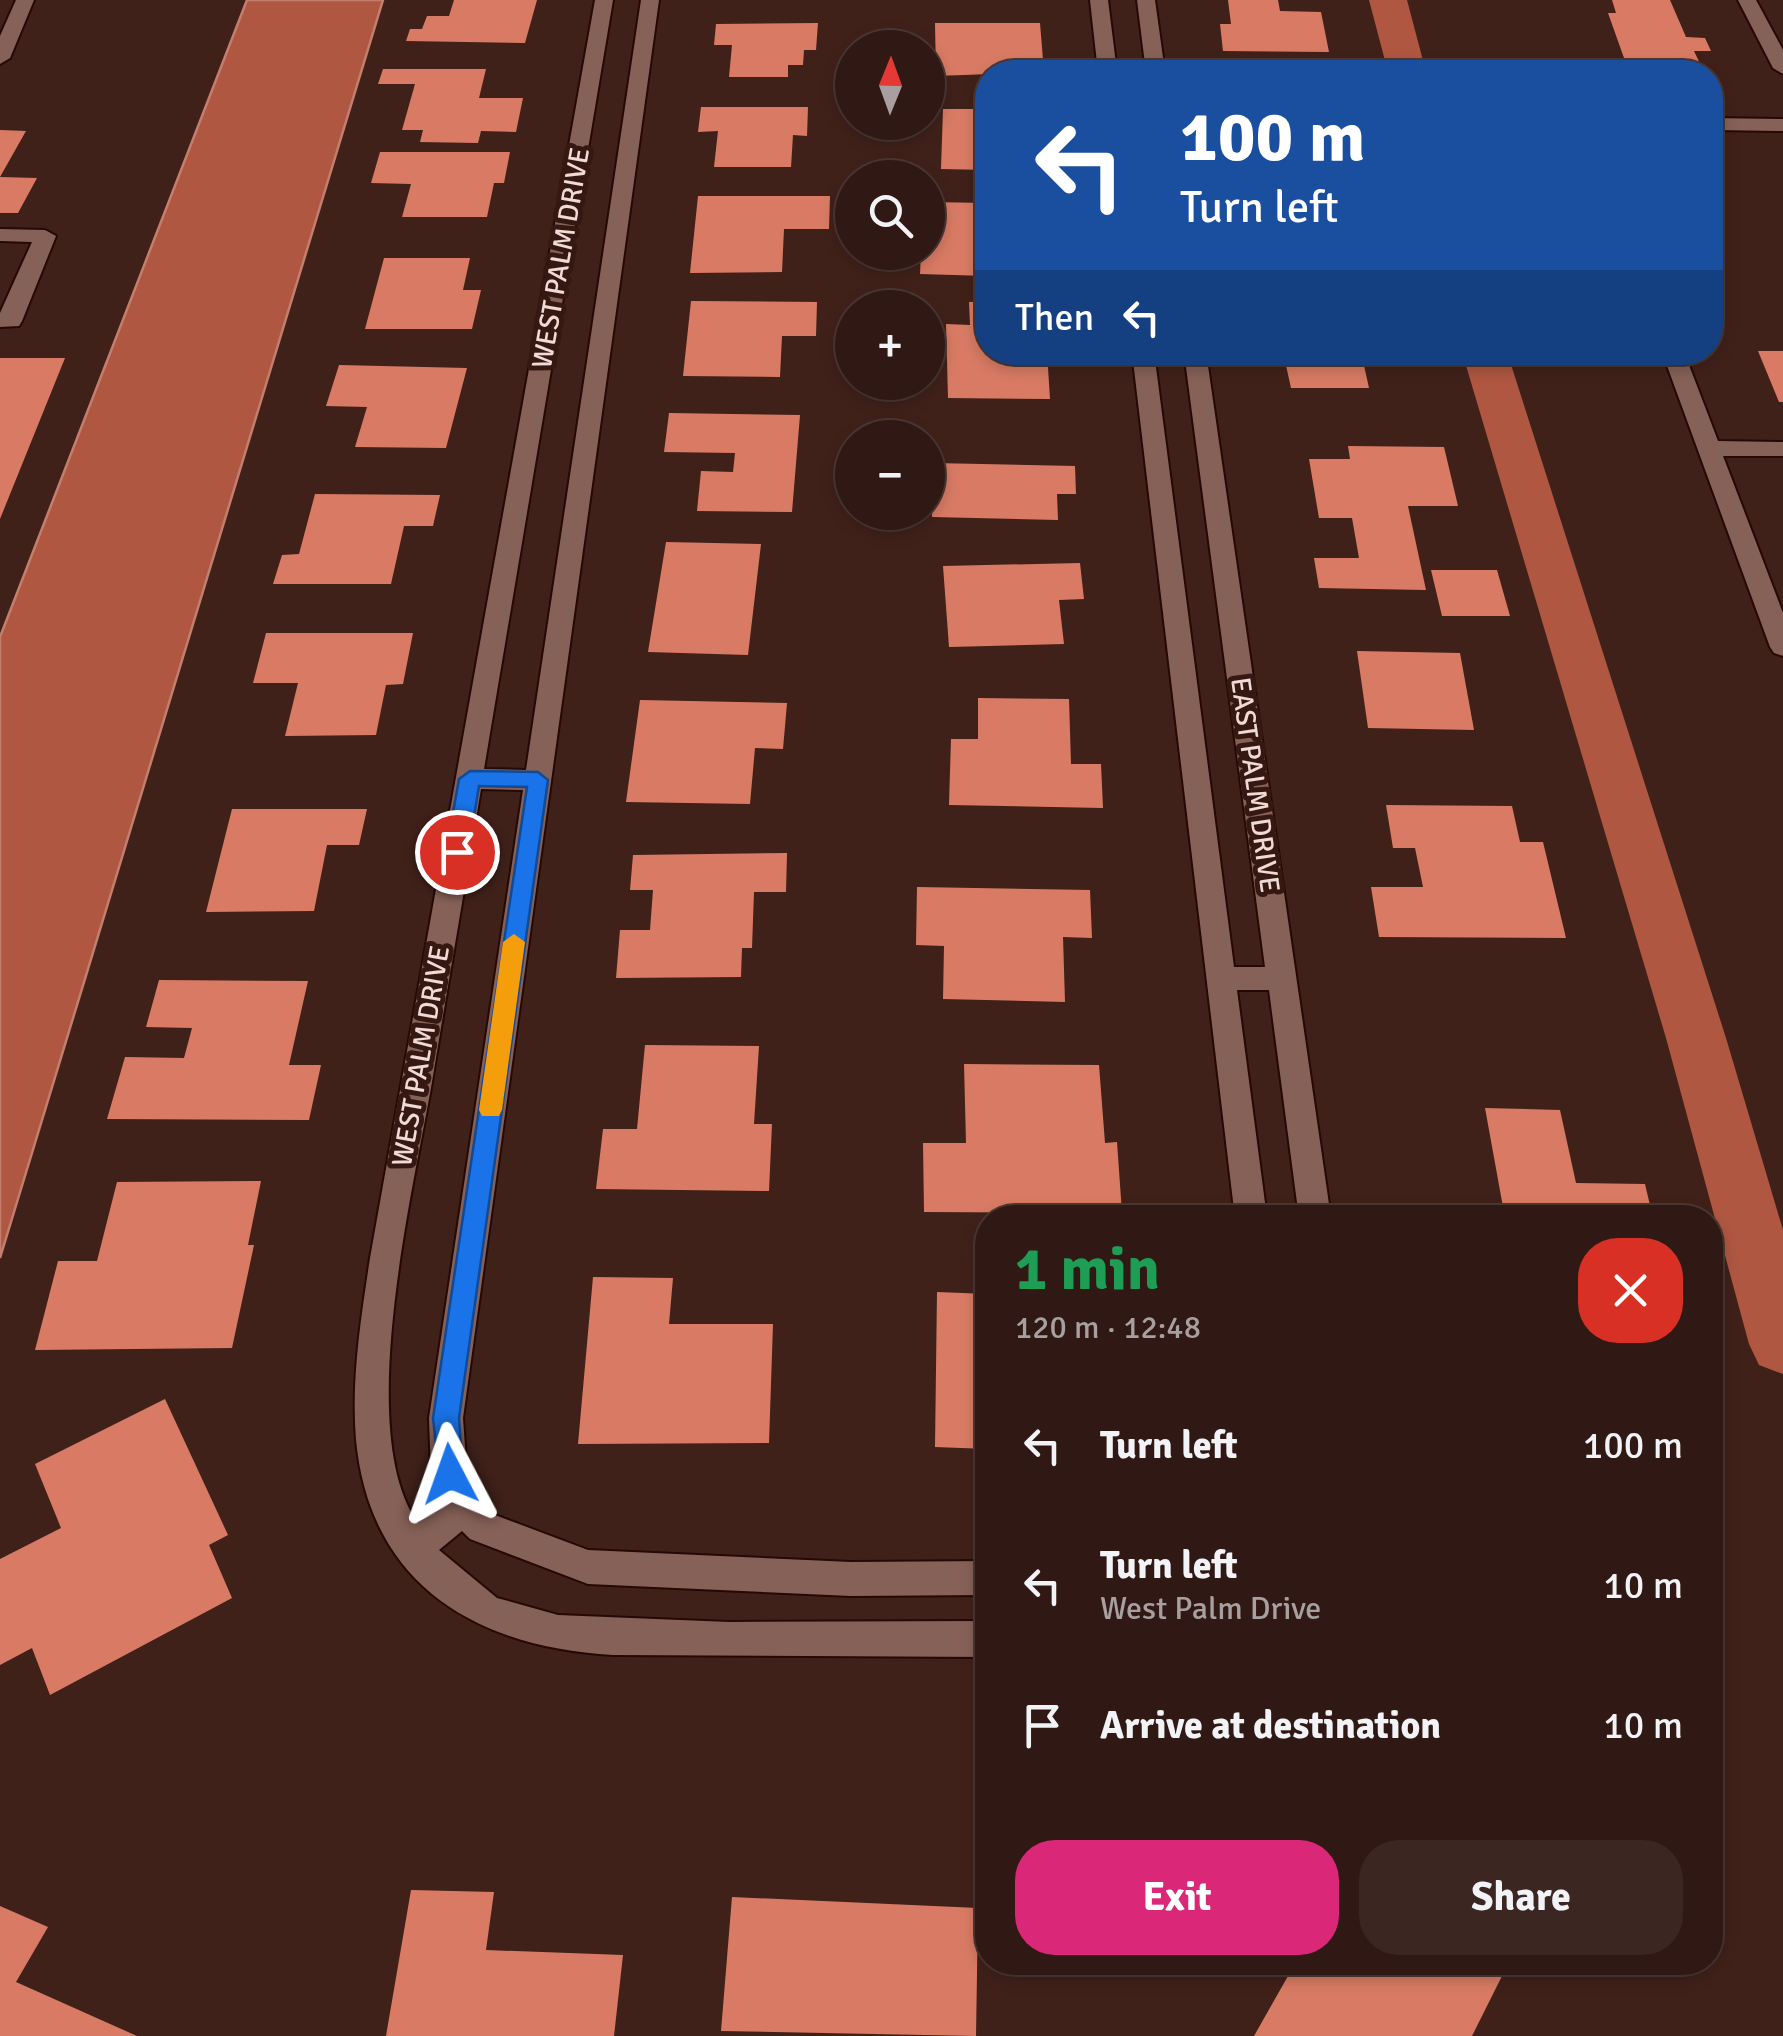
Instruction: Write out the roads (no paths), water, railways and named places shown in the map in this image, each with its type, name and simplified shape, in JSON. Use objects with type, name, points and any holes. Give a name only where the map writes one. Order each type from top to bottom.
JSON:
[{"type":"street","points":[[0,58],[25,0]]},
{"type":"street","name":"WEST PALM DRIVE","points":[[462,1508],[450,1474],[446,1418],[538,780],[604,150],[604,0]]},
{"type":"street","name":"WEST PALM DRIVE","points":[[650,0],[604,150],[470,779],[386,1258],[372,1374],[373,1440],[386,1500],[412,1550],[483,1610],[564,1636],[832,1642],[975,1638]]},
{"type":"street","points":[[1099,0],[1106,60]]},
{"type":"street","points":[[1146,0],[1154,60]]},
{"type":"street","points":[[1747,0],[1783,68]]},
{"type":"street","points":[[1723,124],[1783,125]]},
{"type":"street","points":[[0,235],[45,236],[11,320],[0,320]]},
{"type":"street","name":"EAST PALM DRIVE","points":[[1145,365],[1249,1205]]},
{"type":"street","name":"EAST PALM DRIVE","points":[[1197,365],[1313,1205]]},
{"type":"street","points":[[1678,365],[1783,647]]},
{"type":"street","points":[[1710,448],[1783,449]]},
{"type":"street","points":[[470,779],[538,780]]},
{"type":"street","points":[[1221,979],[1282,978]]},
{"type":"street","points":[[412,1550],[462,1508],[483,1528],[588,1567],[851,1579],[975,1578]]},
{"type":"waterway","points":[[1388,0],[1404,60]]},
{"type":"waterway","points":[[1488,365],[1696,1038],[1783,1344]]}]
